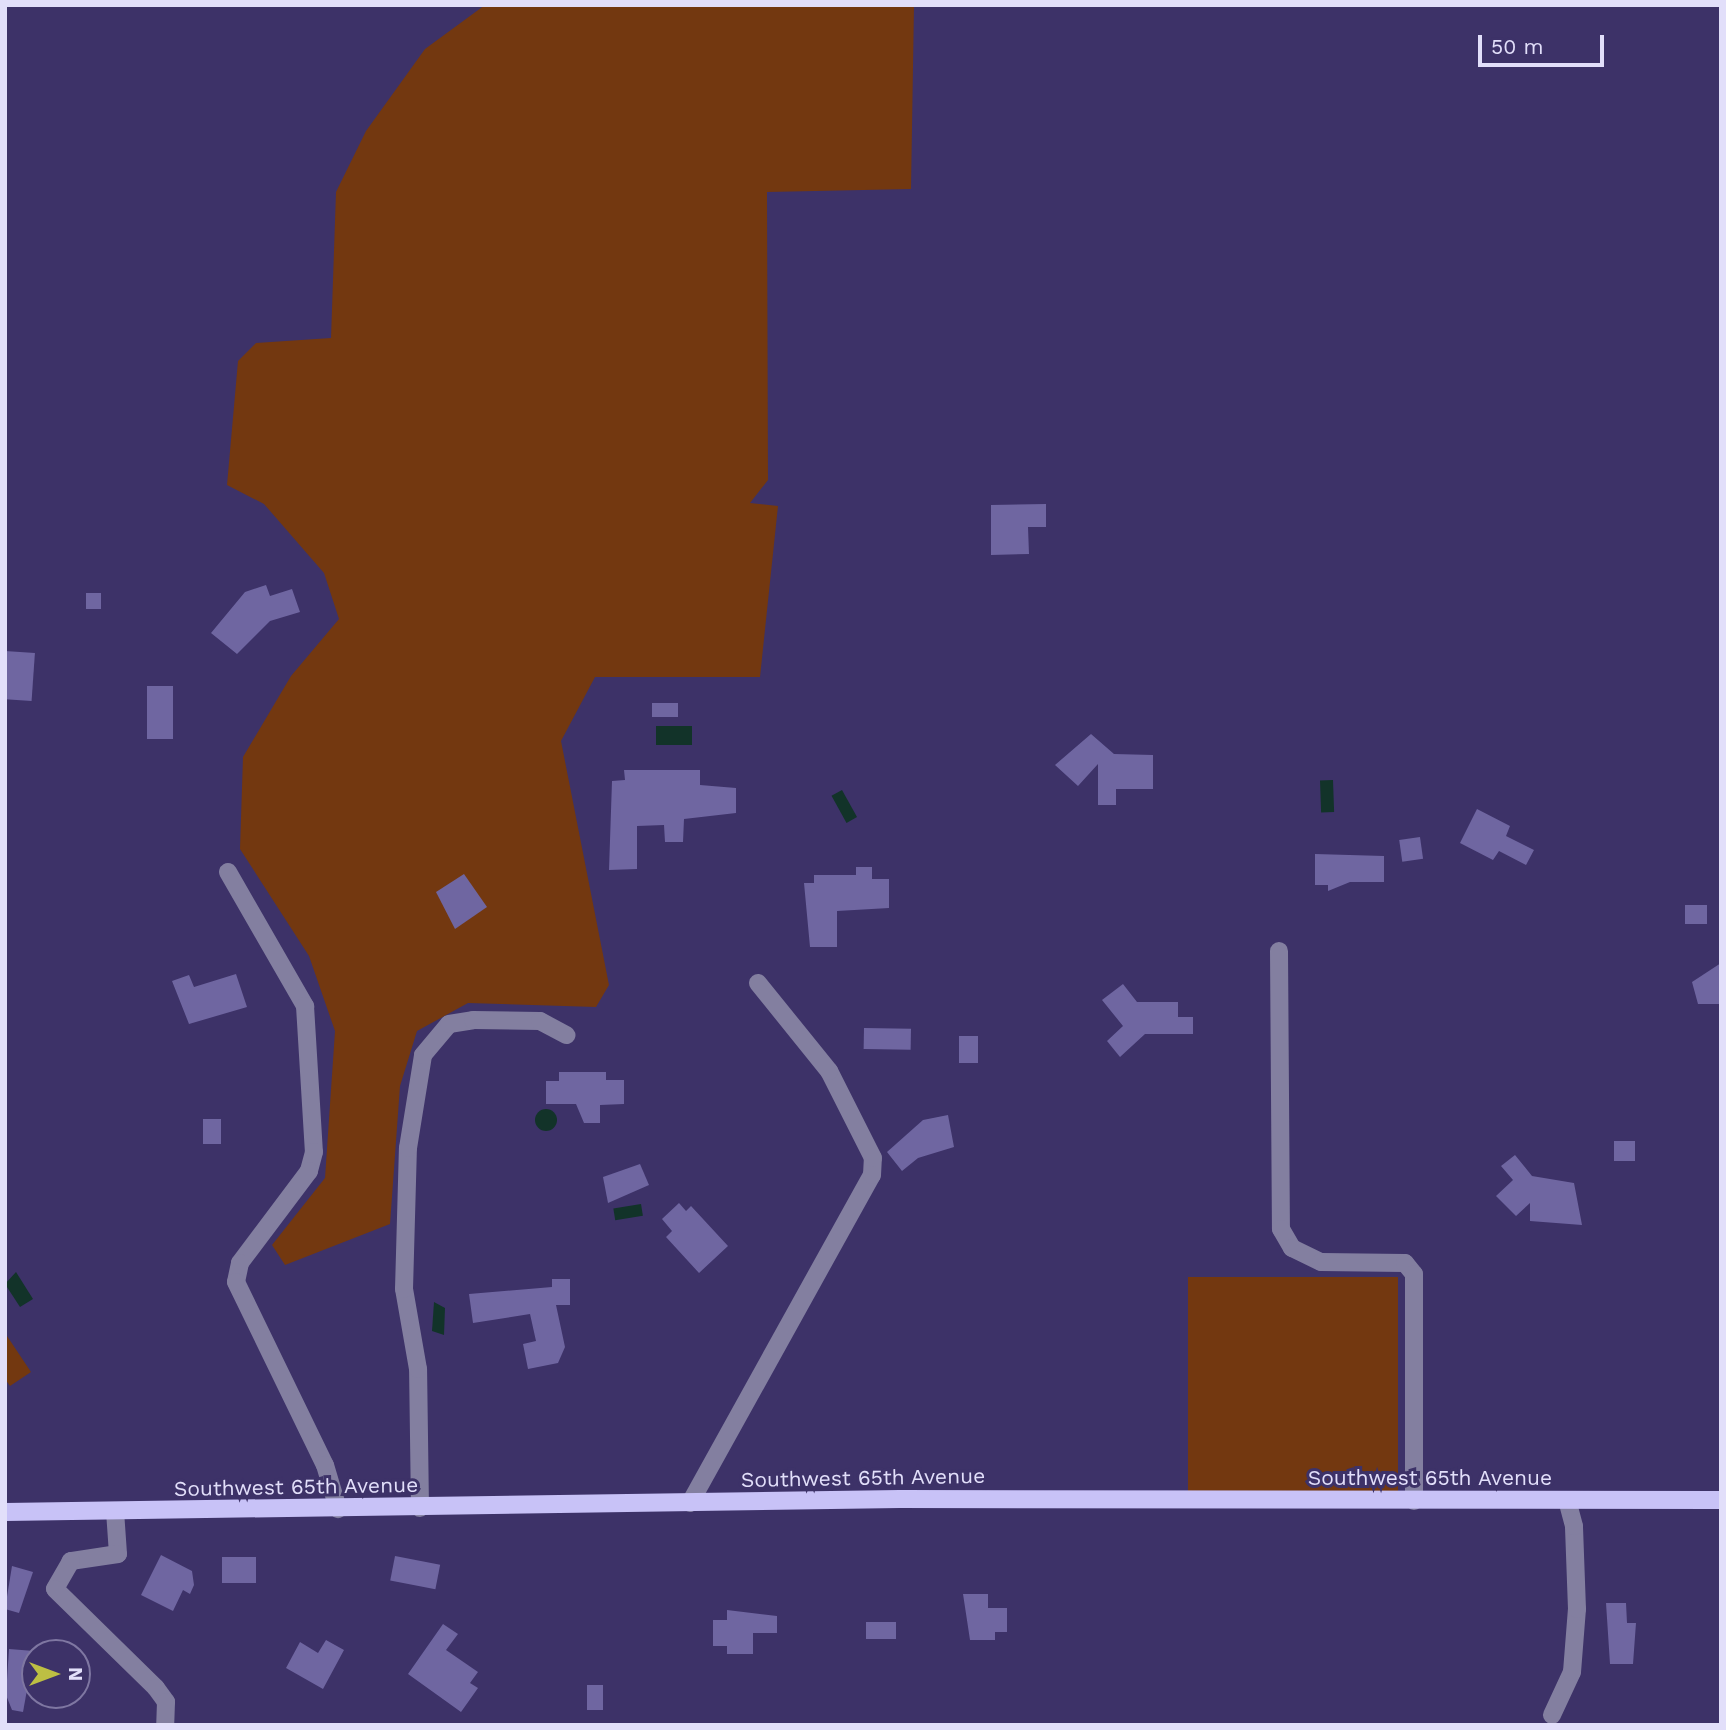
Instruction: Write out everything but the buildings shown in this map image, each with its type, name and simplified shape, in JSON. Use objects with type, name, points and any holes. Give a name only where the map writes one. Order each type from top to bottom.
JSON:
[{"type":"main road","name":"Southwest 65th Avenue","points":[[5,1512],[690,1503],[1721,1500]]},
{"type":"street","points":[[228,872],[305,1006],[314,1152],[309,1171],[240,1262],[236,1282],[325,1465],[338,1509]]},
{"type":"street","points":[[1279,951],[1282,1229],[1292,1248],[1321,1262],[1405,1263],[1414,1274],[1414,1501]]},
{"type":"street","points":[[690,1503],[872,1175],[873,1158],[829,1071],[758,983]]},
{"type":"street","points":[[420,1508],[418,1369],[404,1289],[408,1148],[423,1055],[449,1024],[473,1020],[540,1021],[566,1035]]},
{"type":"street","points":[[1552,1715],[1572,1672],[1577,1609],[1574,1526],[1567,1500]]},
{"type":"street","points":[[115,1511],[118,1555],[71,1561],[55,1589],[156,1688],[166,1702],[165,1725]]},
{"type":"shaded area","points":[[485,5],[914,5],[911,189],[767,192],[768,480],[750,503],[778,506],[760,677],[595,677],[561,741],[609,985],[596,1007],[468,1003],[417,1031],[400,1086],[390,1224],[285,1265],[272,1245],[325,1178],[335,1031],[309,956],[240,849],[243,757],[291,676],[339,619],[324,573],[264,504],[227,485],[238,361],[256,343],[331,338],[336,192],[366,131],[425,49]]},
{"type":"shaded area","points":[[656,726],[692,726],[692,745],[656,745]]},
{"type":"shaded area","points":[[1320,780],[1333,780],[1334,812],[1321,812]]},
{"type":"shaded area","points":[[842,790],[857,817],[847,823],[832,796]]},
{"type":"shaded area","points":[[546,1109],[554,1112],[557,1120],[554,1128],[546,1131],[538,1128],[535,1120],[538,1112]]},
{"type":"shaded area","points":[[641,1204],[643,1216],[615,1220],[613,1208]]},
{"type":"shaded area","points":[[16,1272],[33,1299],[20,1307],[5,1284]]},
{"type":"shaded area","points":[[1188,1277],[1398,1277],[1398,1492],[1188,1492]]},
{"type":"shaded area","points":[[434,1302],[445,1308],[444,1335],[432,1331]]},
{"type":"shaded area","points":[[5,1333],[31,1372],[10,1386],[5,1379]]}]
